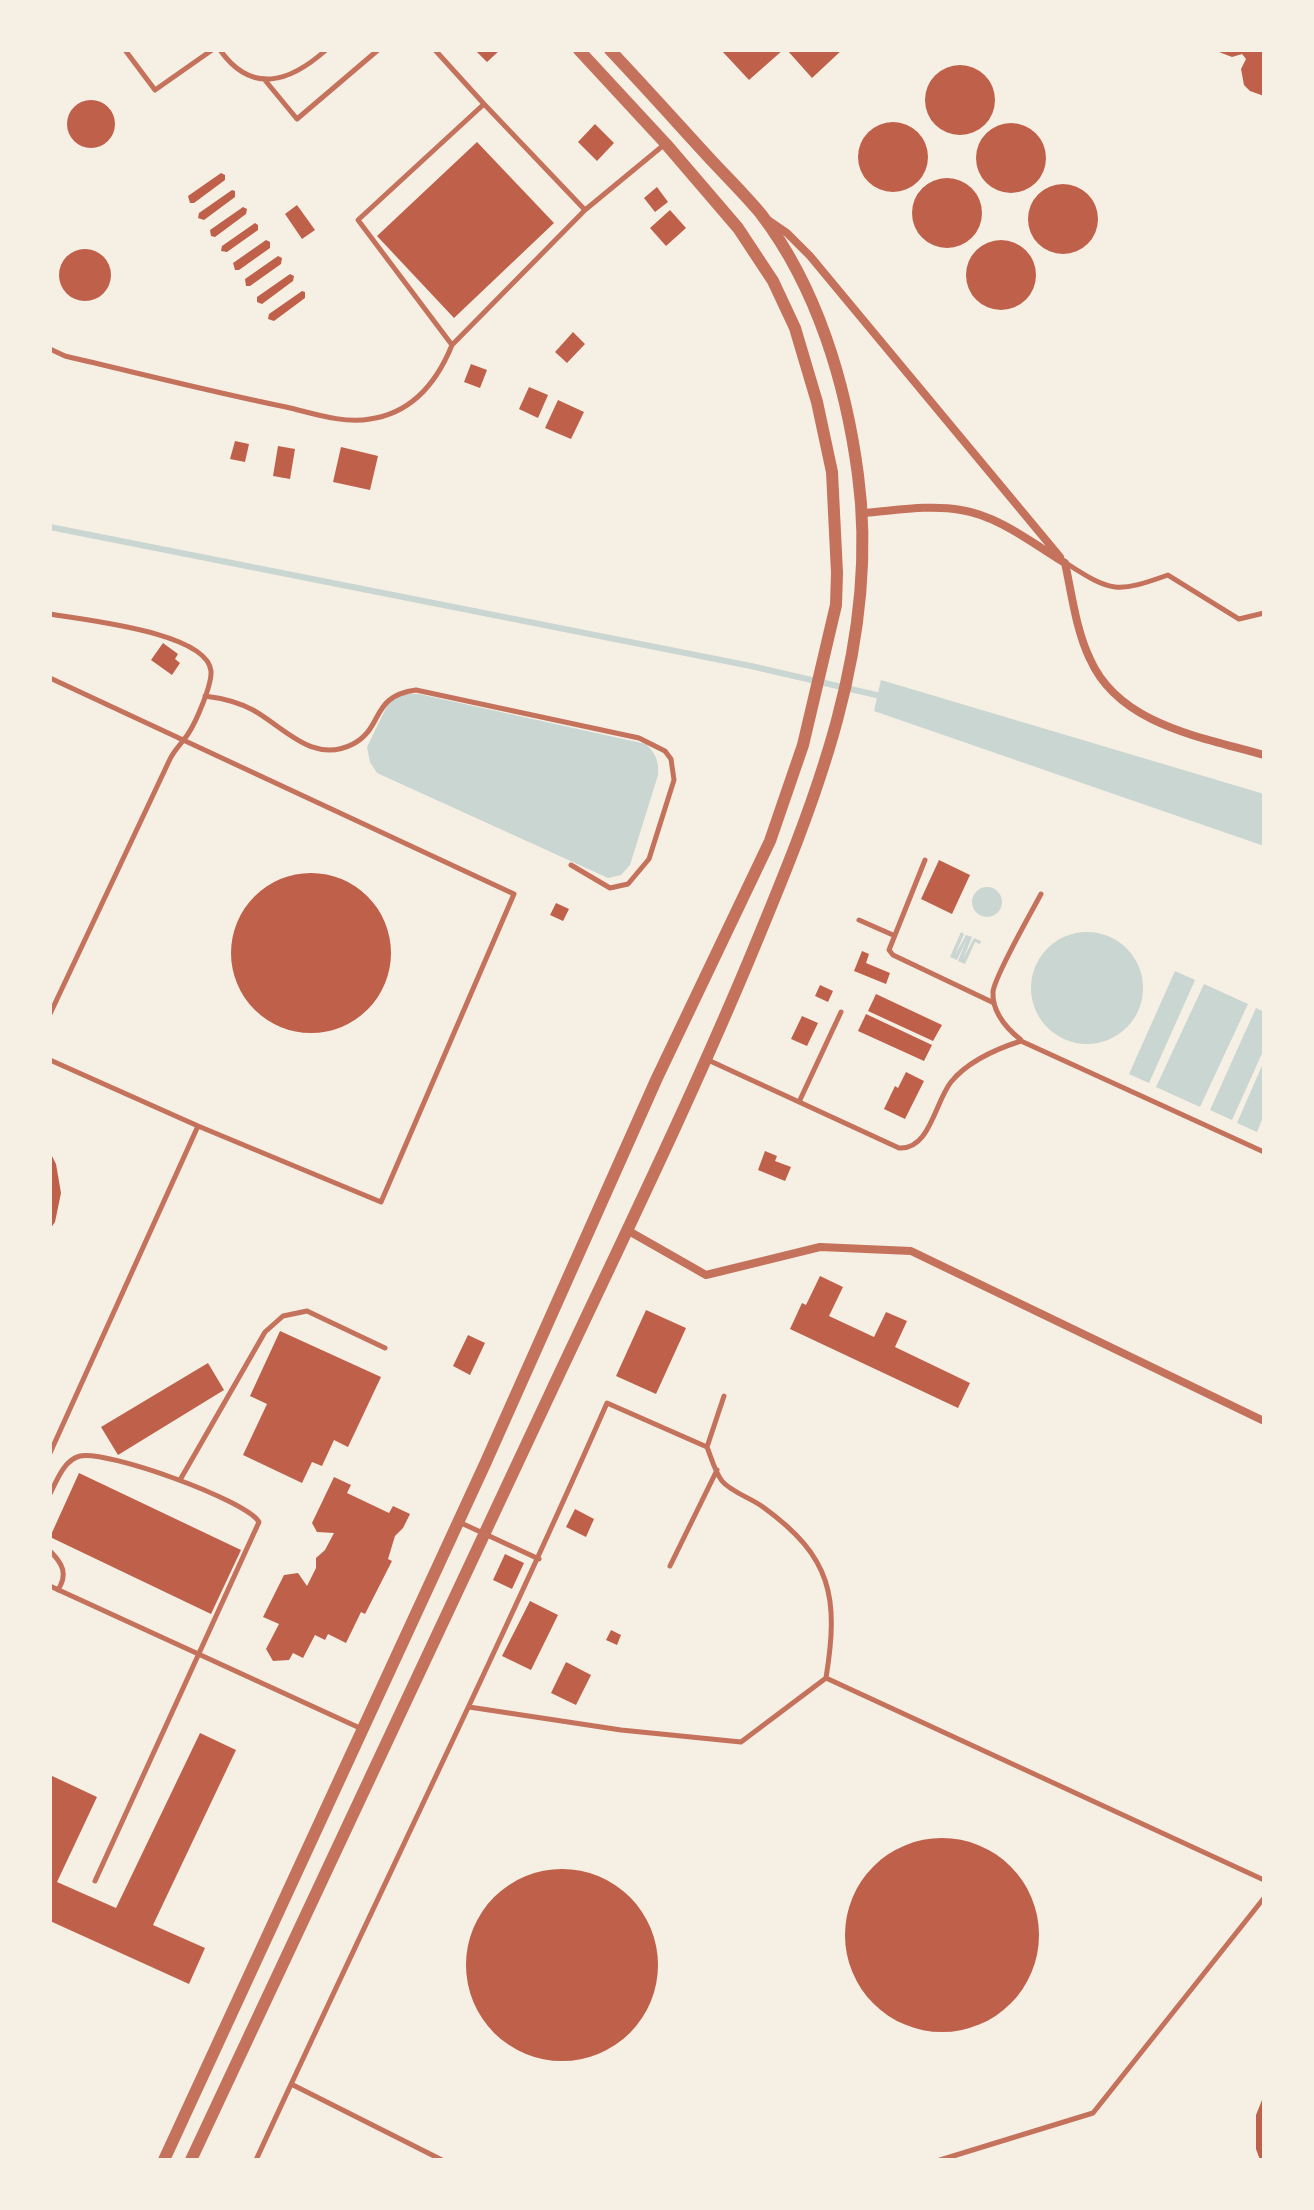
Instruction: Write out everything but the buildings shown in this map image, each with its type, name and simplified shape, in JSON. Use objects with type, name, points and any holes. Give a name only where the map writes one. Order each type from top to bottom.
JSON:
[{"type":"street","points":[[164,2160],[459,1522],[657,1078],[770,841],[811,715],[836,605],[832,472],[817,402],[795,328],[773,281],[738,228],[579,50]]},
{"type":"street","points":[[191,2160],[707,1060],[812,804],[839,715],[860,615],[862,513],[858,472],[843,396],[819,318],[794,267],[761,215],[610,50]]},
{"type":"street","points":[[761,215],[787,233],[810,256],[1065,563],[1077,620],[1090,661],[1107,686],[1133,710],[1167,727],[1264,755]]},
{"type":"street","points":[[862,513],[932,508],[961,510],[996,521],[1065,563]]},
{"type":"street","points":[[627,1230],[706,1275],[820,1247],[911,1251],[1264,1421]]},
{"type":"lane","points":[[125,50],[155,90],[212,50]]},
{"type":"lane","points":[[220,50],[234,69],[258,79],[283,76],[305,68],[326,50]]},
{"type":"lane","points":[[264,79],[297,119],[378,50]]},
{"type":"lane","points":[[435,50],[585,210]]},
{"type":"lane","points":[[452,345],[358,220],[484,104]]},
{"type":"lane","points":[[50,349],[65,356],[219,393],[350,420],[371,419],[411,404],[442,369],[452,345],[585,210],[666,144]]},
{"type":"lane","points":[[1065,563],[1099,585],[1130,588],[1168,575],[1239,619],[1264,613]]},
{"type":"lane","points":[[50,614],[169,637],[201,652],[211,671],[193,727],[170,759],[50,1014]]},
{"type":"lane","points":[[50,678],[514,894],[381,1202],[50,1060]]},
{"type":"lane","points":[[205,696],[253,710],[296,740],[326,750],[353,744],[368,732],[383,704],[404,691],[416,690],[639,738],[665,751],[671,759],[674,780],[649,859],[628,884],[610,888],[571,865]]},
{"type":"lane","points":[[925,860],[889,950],[893,955],[994,1003]]},
{"type":"lane","points":[[1041,894],[993,988],[994,1003],[1006,1026],[1021,1041],[1264,1152]]},
{"type":"lane","points":[[859,920],[893,935]]},
{"type":"lane","points":[[980,996],[993,988]]},
{"type":"lane","points":[[799,1102],[841,1012]]},
{"type":"lane","points":[[707,1060],[899,1148],[908,1148],[916,1144],[924,1133],[950,1083],[993,1050],[1021,1041]]},
{"type":"lane","points":[[50,1453],[198,1126]]},
{"type":"lane","points":[[180,1480],[265,1332],[283,1316],[307,1311],[385,1348]]},
{"type":"lane","points":[[469,1707],[621,1730],[741,1742],[826,1678],[832,1643],[832,1599],[819,1565],[801,1538],[763,1506],[722,1481],[707,1447],[724,1396]]},
{"type":"lane","points":[[256,2160],[539,1559],[607,1403],[707,1447]]},
{"type":"lane","points":[[50,1494],[59,1475],[71,1461],[86,1455],[128,1463],[180,1480],[254,1515],[259,1522],[95,1881]]},
{"type":"lane","points":[[670,1566],[717,1470]]},
{"type":"lane","points":[[459,1522],[539,1559]]},
{"type":"lane","points":[[50,1551],[62,1564],[64,1573],[58,1590]]},
{"type":"lane","points":[[50,1586],[363,1729]]},
{"type":"lane","points":[[826,1678],[1264,1880]]},
{"type":"lane","points":[[940,2160],[1093,2113],[1264,1898]]},
{"type":"lane","points":[[291,2084],[442,2160]]},
{"type":"shaded area","points":[[881,680],[1264,794],[1264,846],[874,711]]},
{"type":"shaded area","points":[[404,694],[419,694],[646,744],[656,758],[658,775],[630,865],[621,875],[608,878],[377,773],[370,762],[367,747],[389,702]]},
{"type":"shaded area","points":[[987,887],[998,891],[1002,902],[998,913],[987,917],[976,913],[972,902],[976,891]]},
{"type":"shaded area","points":[[961,932],[964,934],[955,955],[966,935],[972,937],[963,959],[974,938],[981,941],[980,944],[975,942],[965,964],[958,961],[967,939],[957,960],[950,957]]},
{"type":"shaded area","points":[[1087,932],[1109,936],[1127,948],[1139,966],[1143,988],[1139,1010],[1127,1028],[1109,1040],[1087,1044],[1065,1040],[1047,1028],[1035,1010],[1031,988],[1035,966],[1047,948],[1065,936]]},
{"type":"shaded area","points":[[1175,971],[1195,980],[1149,1083],[1129,1074]]},
{"type":"shaded area","points":[[1204,984],[1248,1004],[1200,1107],[1156,1087]]},
{"type":"shaded area","points":[[1256,1008],[1264,1012],[1264,1049],[1232,1120],[1210,1110]]},
{"type":"shaded area","points":[[1264,1061],[1264,1115],[1257,1132],[1237,1123]]},
{"type":"waterway","points":[[50,527],[751,666],[885,697]]}]
